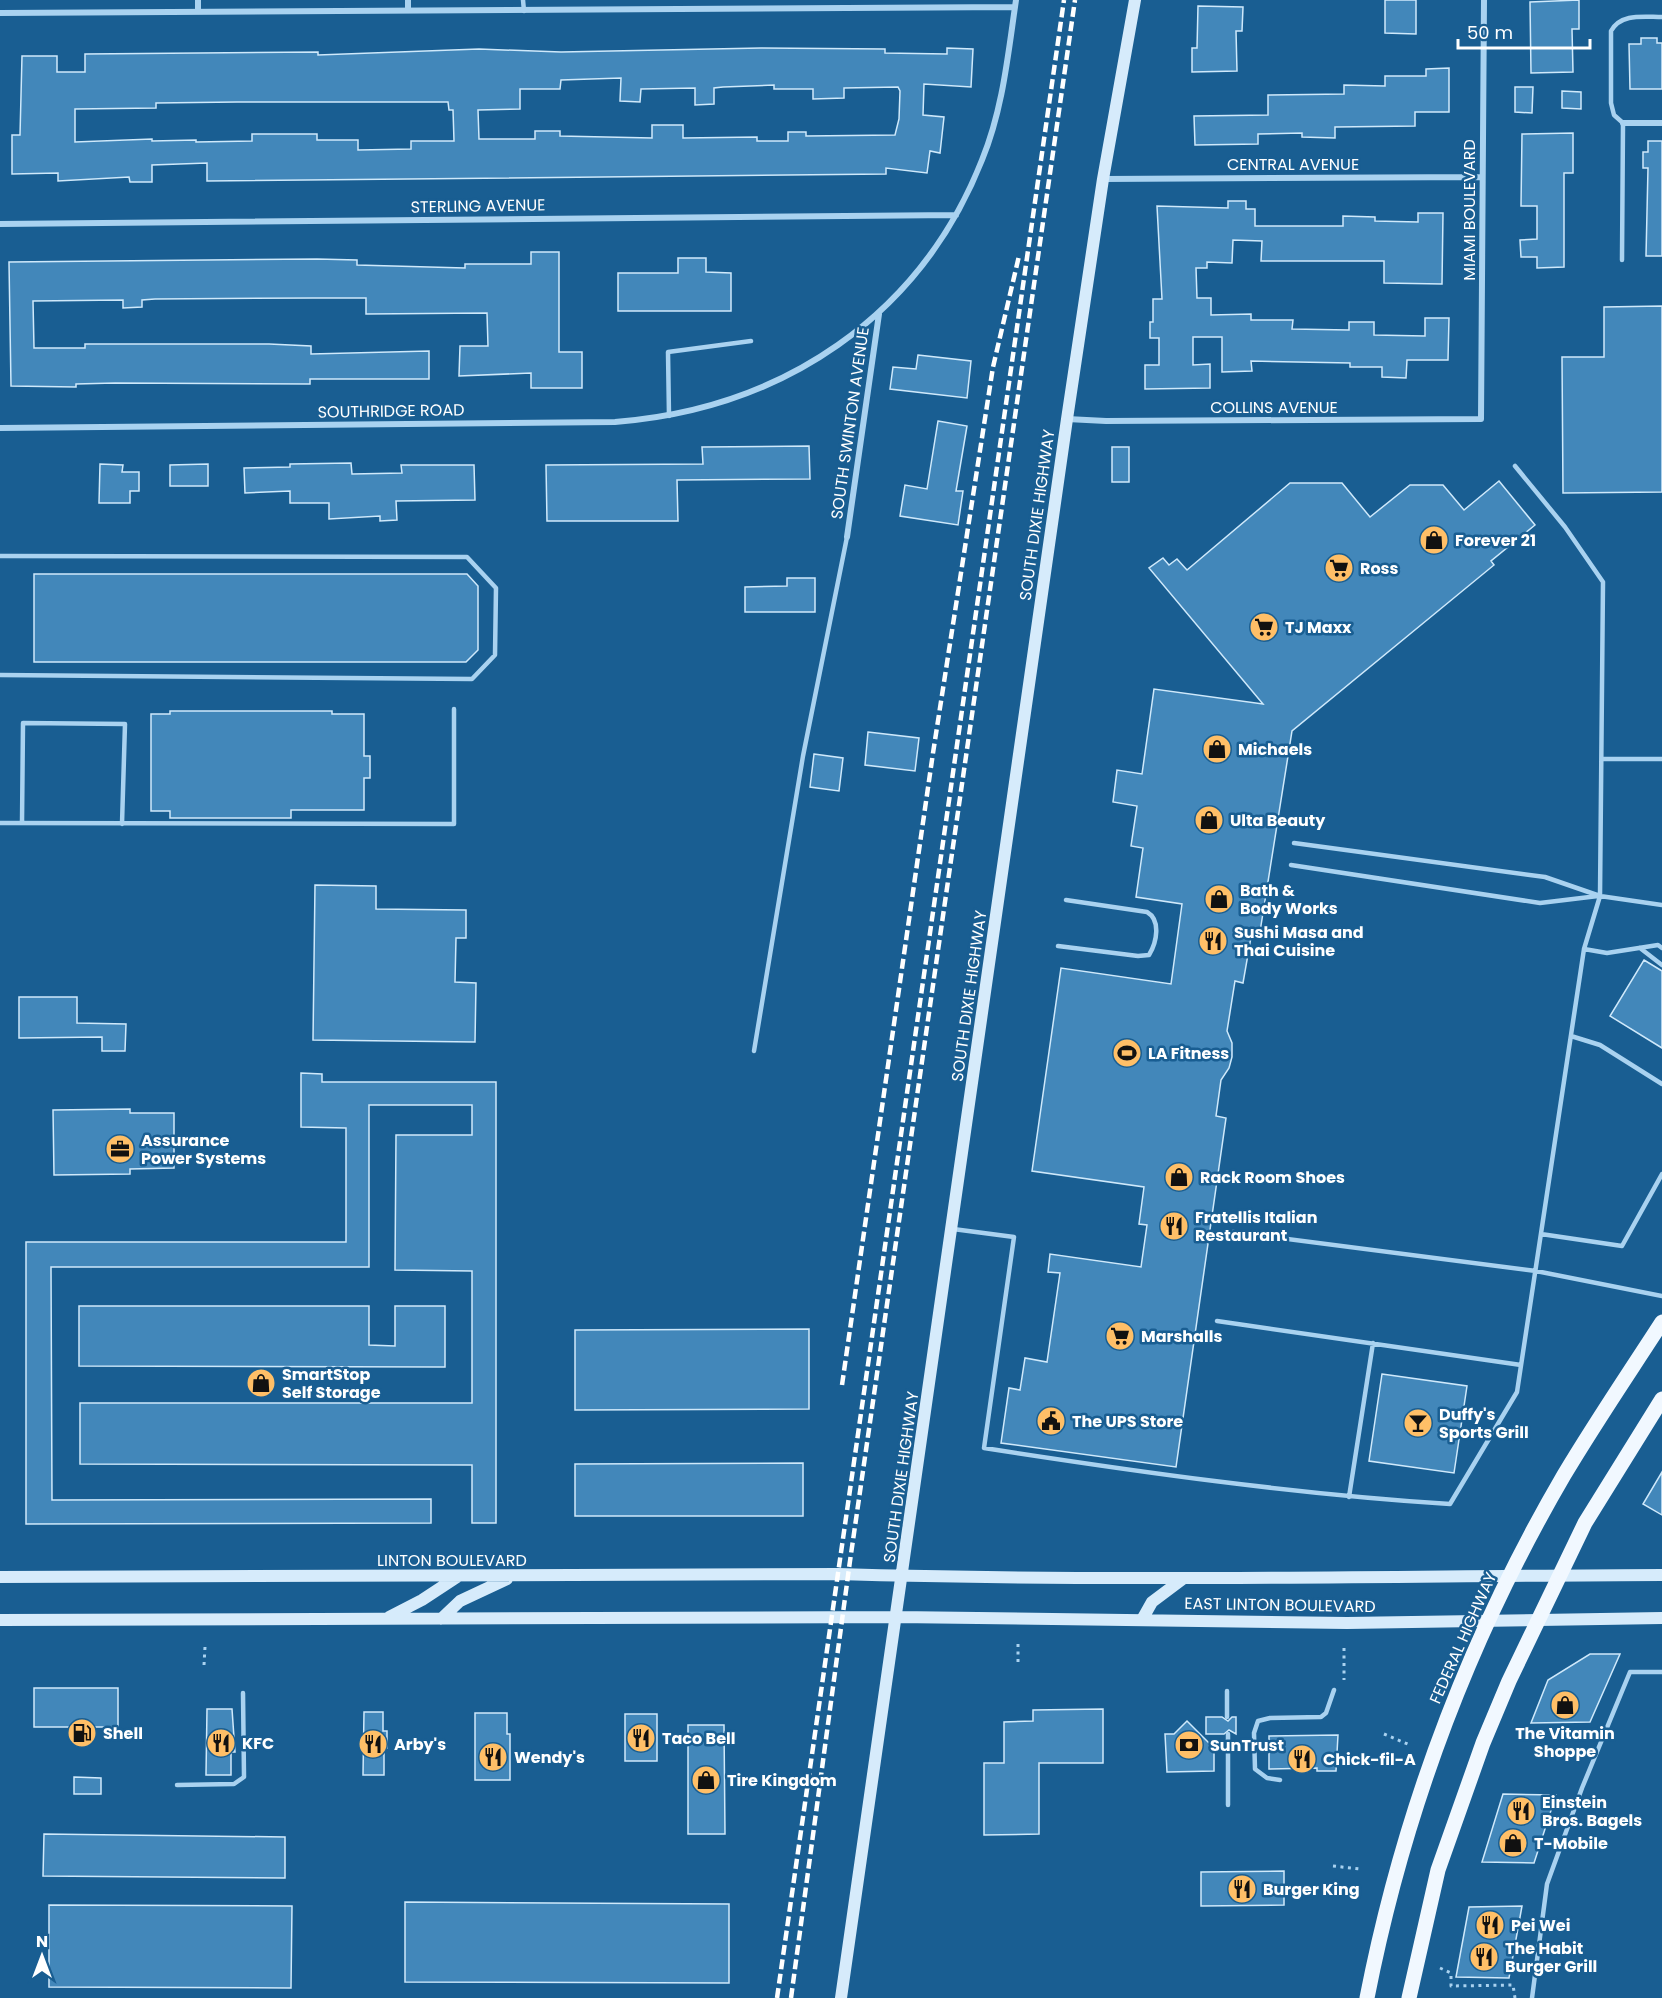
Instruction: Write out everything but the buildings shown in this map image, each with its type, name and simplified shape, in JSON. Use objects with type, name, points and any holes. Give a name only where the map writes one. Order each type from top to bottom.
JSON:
[{"type":"main road","name":"SOUTH DIXIE HIGHWAY","points":[[841,1998],[1103,179],[1136,0]]},
{"type":"main road","name":"FEDERAL HIGHWAY","points":[[1367,1998],[1387,1906],[1421,1791],[1460,1685],[1510,1576],[1565,1474],[1662,1322]]},
{"type":"main road","points":[[1408,1998],[1442,1859],[1483,1743],[1538,1620],[1585,1523],[1662,1399]]},
{"type":"main road","name":"LINTON BOULEVARD","points":[[0,1577],[838,1574],[903,1576]]},
{"type":"main road","name":"EAST LINTON BOULEVARD","points":[[903,1576],[1185,1578],[1662,1575]]},
{"type":"main road","points":[[385,1619],[422,1600],[457,1576]]},
{"type":"main road","points":[[441,1618],[460,1601],[514,1576]]},
{"type":"main road","points":[[1143,1618],[1152,1602],[1185,1578]]},
{"type":"main road","name":"EAST LINTON BOULEVARD","points":[[897,1617],[1143,1618],[1347,1623],[1662,1618]]},
{"type":"main road","points":[[0,1620],[897,1617]]},
{"type":"street","points":[[198,0],[198,11]]},
{"type":"street","points":[[408,0],[408,10]]},
{"type":"street","name":"MIAMI BOULEVARD","points":[[1481,419],[1484,0]]},
{"type":"street","points":[[0,13],[524,11],[1015,3]]},
{"type":"street","name":"SOUTH SWINTON AVENUE","points":[[776,382],[832,351],[879,313],[912,278],[956,215],[983,160],[992,131],[1003,86],[1015,3]]},
{"type":"street","points":[[1623,123],[1662,123]]},
{"type":"street","name":"CENTRAL AVENUE","points":[[1103,179],[1482,177]]},
{"type":"street","name":"STERLING AVENUE","points":[[0,224],[956,215]]},
{"type":"street","name":"SOUTH SWINTON AVENUE","points":[[847,537],[879,313]]},
{"type":"street","name":"SOUTHRIDGE ROAD","points":[[0,428],[615,422],[669,416],[722,404],[776,382]]},
{"type":"street","name":"COLLINS AVENUE","points":[[1068,419],[1106,422],[1481,419]]},
{"type":"lane","points":[[523,0],[524,11]]},
{"type":"lane","points":[[1622,260],[1623,123],[1614,115],[1611,103],[1611,31],[1616,23],[1627,17],[1662,17]]},
{"type":"lane","points":[[669,416],[668,352],[751,341]]},
{"type":"lane","points":[[952,1229],[1014,1237],[984,1448],[1190,1479],[1349,1497],[1450,1504],[1517,1392],[1584,949],[1600,896],[1603,582],[1565,527],[1515,466]]},
{"type":"lane","points":[[754,1051],[803,756],[847,537]]},
{"type":"lane","points":[[0,556],[467,557],[496,588],[495,655],[472,679],[0,675]]},
{"type":"lane","points":[[0,823],[454,824],[454,709]]},
{"type":"lane","points":[[22,823],[23,723],[57,723],[125,724],[122,824]]},
{"type":"lane","points":[[1602,759],[1662,759]]},
{"type":"lane","points":[[1294,843],[1545,877],[1600,896],[1662,905]]},
{"type":"lane","points":[[1291,865],[1540,903],[1600,896]]},
{"type":"lane","points":[[1059,946],[1138,956],[1149,955],[1154,947],[1157,922],[1154,915],[1066,900]]},
{"type":"lane","points":[[1584,949],[1607,953],[1658,945],[1662,948]]},
{"type":"lane","points":[[1640,948],[1662,965]]},
{"type":"lane","points":[[1571,1036],[1600,1045],[1662,1084]]},
{"type":"lane","points":[[1541,1234],[1622,1246],[1662,1174]]},
{"type":"lane","points":[[1233,1232],[1536,1271],[1662,1296]]},
{"type":"lane","points":[[1217,1321],[1521,1365]]},
{"type":"lane","points":[[1349,1497],[1373,1344]]},
{"type":"lane","points":[[1532,1998],[1546,1884],[1604,1734],[1630,1672],[1662,1672]]},
{"type":"lane","points":[[1280,1780],[1268,1778],[1255,1769],[1254,1732],[1258,1721],[1270,1718],[1321,1717],[1326,1713],[1334,1690]]},
{"type":"lane","points":[[1227,1691],[1227,1717]]},
{"type":"lane","points":[[177,1785],[234,1784],[244,1777],[243,1694]]},
{"type":"lane","points":[[1227,1734],[1228,1805]]},
{"type":"path","points":[[1018,1640],[1018,1662]]},
{"type":"path","points":[[204,1665],[205,1647]]},
{"type":"path","points":[[1344,1648],[1344,1680]]},
{"type":"path","points":[[1384,1734],[1410,1745]]},
{"type":"path","points":[[1332,1866],[1360,1869]]},
{"type":"path","points":[[1440,1968],[1451,1973],[1451,1986],[1513,1985],[1515,1998]]},
{"type":"railway","points":[[777,1998],[1064,0]]},
{"type":"railway","points":[[791,1998],[850,1561],[1075,0]]},
{"type":"railway","points":[[842,1385],[933,753],[993,367],[1019,256]]},
{"type":"place","name":"Forever 21","points":[[1434,540]]},
{"type":"place","name":"Ross","points":[[1339,568]]},
{"type":"place","name":"TJ Maxx","points":[[1264,627]]},
{"type":"place","name":"Michaels","points":[[1217,749]]},
{"type":"place","name":"Ulta Beauty","points":[[1209,820]]},
{"type":"place","name":"Bath & Body Works","points":[[1219,899]]},
{"type":"place","name":"Sushi Masa and Thai Cuisine","points":[[1213,941]]},
{"type":"place","name":"LA Fitness","points":[[1127,1053]]},
{"type":"place","name":"Assurance Power Systems","points":[[120,1149]]},
{"type":"place","name":"Rack Room Shoes","points":[[1179,1177]]},
{"type":"place","name":"Fratellis Italian Restaurant","points":[[1174,1226]]},
{"type":"place","name":"Marshalls","points":[[1120,1336]]},
{"type":"place","name":"SmartStop Self Storage","points":[[261,1383]]},
{"type":"place","name":"The UPS Store","points":[[1051,1421]]},
{"type":"place","name":"Duffy's Sports Grill","points":[[1418,1423]]},
{"type":"place","name":"The Vitamin Shoppe","points":[[1565,1705]]},
{"type":"place","name":"Shell","points":[[82,1733]]},
{"type":"place","name":"Taco Bell","points":[[641,1738]]},
{"type":"place","name":"KFC","points":[[221,1743]]},
{"type":"place","name":"Arby's","points":[[373,1744]]},
{"type":"place","name":"SunTrust","points":[[1189,1745]]},
{"type":"place","name":"Wendy's","points":[[493,1757]]},
{"type":"place","name":"Chick-fil-A","points":[[1302,1759]]},
{"type":"place","name":"Tire Kingdom","points":[[706,1780]]},
{"type":"place","name":"Einstein Bros. Bagels","points":[[1521,1811]]},
{"type":"place","name":"T-Mobile","points":[[1513,1843]]},
{"type":"place","name":"Burger King","points":[[1242,1889]]},
{"type":"place","name":"Pei Wei","points":[[1490,1925]]},
{"type":"place","name":"The Habit Burger Grill","points":[[1484,1957]]}]
